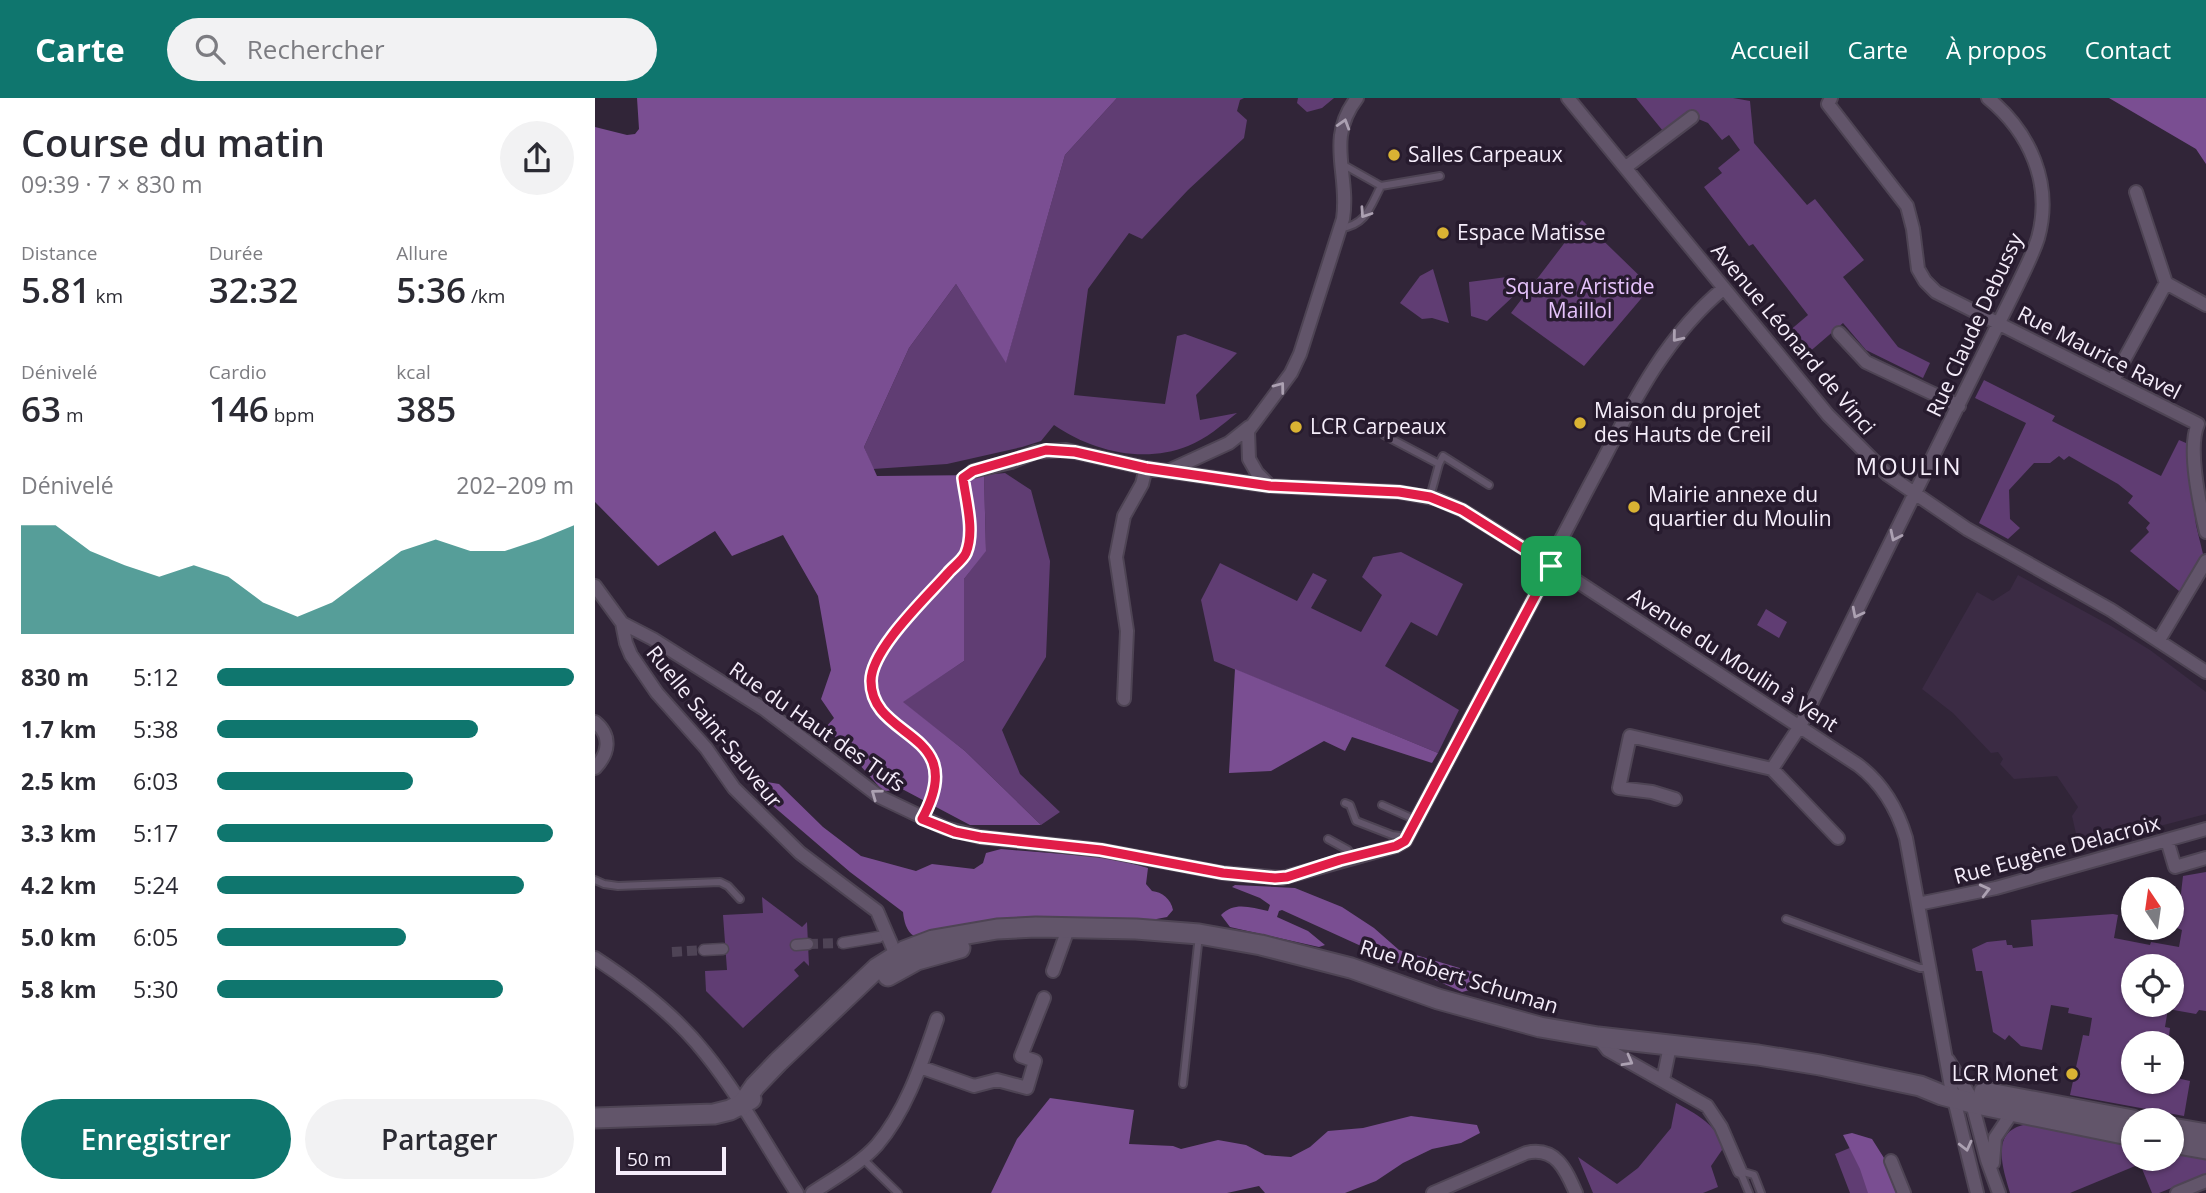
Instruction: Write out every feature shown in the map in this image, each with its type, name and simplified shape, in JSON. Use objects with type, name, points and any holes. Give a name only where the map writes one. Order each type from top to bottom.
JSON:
[{"type":"main road","name":"Rue Robert Schuman","points":[[595,1118],[723,1113],[758,1094],[877,985],[899,961],[1068,929],[1151,929],[1199,933],[1335,963],[1438,999],[1516,1021],[1598,1037],[1809,1063],[1961,1094]]},
{"type":"main road","points":[[1961,1094],[2013,1111],[2121,1134]]},
{"type":"main road","points":[[1961,1094],[2121,1119]]},
{"type":"main road","name":"Rue Robert Schuman","points":[[595,1112],[616,1116]]},
{"type":"main road","points":[[2184,1131],[2205,1135]]},
{"type":"main road","points":[[2184,1140],[2205,1135]]},
{"type":"street","points":[[1168,471],[1238,438],[1291,373],[1300,355],[1341,228],[1345,204],[1340,163],[1342,127],[1357,98]]},
{"type":"street","name":"Avenue Léonard de Vinci","points":[[1568,98],[1843,432],[1888,475],[1982,538],[2111,610],[2206,672]]},
{"type":"street","name":"Rue Maurice Ravel","points":[[1831,98],[1828,104],[1907,206],[1913,229],[1916,261],[1925,281],[1942,296],[2202,425],[2194,434],[2194,452],[2206,532]]},
{"type":"street","name":"Rue Claude Debussy","points":[[1772,769],[1800,726],[2034,249],[2042,221],[2043,200],[2039,173],[2026,141],[2008,117],[1987,98]]},
{"type":"street","points":[[1626,167],[1692,117]]},
{"type":"street","points":[[2136,192],[2166,283],[2206,305]]},
{"type":"street","points":[[2113,380],[2166,283]]},
{"type":"street","points":[[1408,837],[1628,411],[1657,363],[1695,315],[1724,288]]},
{"type":"street","points":[[1839,332],[1866,362],[1959,405]]},
{"type":"street","points":[[1251,424],[1247,435],[1249,459],[1257,473],[1270,486]]},
{"type":"street","name":"Avenue du Moulin à Vent","points":[[973,471],[1011,462],[1036,452],[1056,450],[1146,468],[1270,486],[1399,492],[1430,497],[1462,510],[1550,565],[1858,765],[1886,792],[1900,818],[1906,838],[1946,1056],[1961,1094]]},
{"type":"street","points":[[1124,699],[1127,631],[1116,557],[1124,516],[1142,484],[1146,468]]},
{"type":"street","points":[[2159,640],[2206,561]]},
{"type":"street","points":[[595,586],[622,623]]},
{"type":"street","name":"Rue du Haut des Tufs","points":[[622,623],[653,639],[764,709],[880,797],[922,819],[955,832],[1101,850],[1202,869],[1282,878],[1396,846],[1408,837]]},
{"type":"street","name":"Ruelle Saint-Sauveur","points":[[622,623],[625,643],[651,685],[706,748],[734,788],[794,848],[877,911],[899,961]]},
{"type":"street","points":[[595,722],[603,729],[607,739],[606,754],[595,768]]},
{"type":"street","points":[[1675,799],[1652,792],[1619,788],[1630,736],[1772,769],[1838,838]]},
{"type":"street","name":"Rue Eugène Delacroix","points":[[1918,904],[1996,888],[2206,829]]},
{"type":"street","points":[[2167,840],[2175,867],[2206,858]]},
{"type":"street","points":[[1053,971],[1068,929]]},
{"type":"street","points":[[843,943],[879,937]]},
{"type":"street","points":[[796,945],[808,944]]},
{"type":"street","points":[[704,950],[723,949]]},
{"type":"street","points":[[595,958],[642,992],[683,1028],[706,1053],[797,1193]]},
{"type":"street","points":[[920,1068],[974,1086],[997,1080],[1027,1088],[1035,1061],[1021,1056],[1044,998]]},
{"type":"street","points":[[812,1193],[876,1146],[920,1068],[937,1019]]},
{"type":"street","points":[[1598,1037],[1608,1050],[1701,1101],[1712,1112],[1740,1171]]},
{"type":"street","points":[[1663,1080],[1670,1046]]},
{"type":"street","points":[[1961,1094],[1997,1187]]},
{"type":"street","points":[[1961,1094],[1977,1190],[1997,1187]]},
{"type":"street","points":[[1997,1187],[1993,1152],[1995,1138],[2013,1111]]},
{"type":"street","points":[[1433,1193],[1535,1152],[1550,1154],[1561,1163],[1576,1193]]},
{"type":"street","points":[[1891,1161],[1904,1193]]},
{"type":"street","points":[[2176,1193],[2206,1181]]},
{"type":"lane","points":[[1340,163],[1381,186],[1440,176]]},
{"type":"lane","points":[[1341,228],[1361,221],[1381,186]]},
{"type":"lane","points":[[1384,435],[1439,464]]},
{"type":"lane","points":[[1430,497],[1443,456],[1489,485]]},
{"type":"lane","points":[[922,819],[931,803],[936,769],[926,748],[877,707],[871,680],[884,645],[966,553],[970,527],[963,478],[973,471]]},
{"type":"lane","points":[[1345,803],[1350,805],[1356,821],[1391,835],[1408,837]]},
{"type":"lane","points":[[1382,804],[1416,820]]},
{"type":"lane","points":[[1328,839],[1348,850],[1352,858]]},
{"type":"lane","points":[[595,880],[618,886],[720,882],[728,886],[740,899]]},
{"type":"lane","points":[[1786,919],[1920,968],[1930,968]]},
{"type":"lane","points":[[1183,1084],[1199,933]]},
{"type":"lane","points":[[862,1158],[898,1193]]},
{"type":"lane","points":[[1740,1171],[1749,1193]]},
{"type":"lane","points":[[1740,1171],[1754,1175],[1761,1193]]},
{"type":"shaded area","points":[[637,98],[1117,98],[1065,155],[1006,363],[956,284],[909,348],[864,447],[877,476],[984,475],[986,551],[964,579],[964,661],[903,702],[965,751],[1041,825],[970,825],[904,790],[883,791],[826,727],[834,718],[821,699],[831,670],[818,596],[783,535],[732,556],[715,531],[658,566],[595,502],[595,127],[627,135],[635,134],[639,129]]},
{"type":"shaded area","points":[[2109,98],[2206,98],[2206,164],[2196,149]]},
{"type":"shaded area","points":[[2018,575],[2150,650],[2206,692],[2206,814],[2079,847],[2072,816],[2078,807],[2057,776],[2014,779],[2000,764],[2003,759],[1998,752],[1991,753],[1953,713],[1922,689],[1977,592],[1993,601],[2010,590]]},
{"type":"shaded area","points":[[1235,669],[1438,753],[1432,763],[1352,737],[1345,751],[1324,741],[1271,771],[1229,773]]},
{"type":"shaded area","points":[[767,782],[779,784],[823,827],[861,856],[916,871],[932,864],[974,869],[983,863],[986,853],[1001,849],[1112,858],[1148,868],[1146,884],[1152,891],[1165,897],[1173,910],[1167,917],[1146,921],[914,936],[907,929],[903,912],[850,872],[758,793],[759,787]]},
{"type":"shaded area","points":[[1232,887],[1295,888],[1342,907],[1374,928],[1399,950],[1473,972],[1483,979],[1481,987],[1462,992],[1282,910],[1277,917],[1308,931],[1325,945],[1319,947],[1230,927],[1221,915],[1226,911],[1243,907],[1268,911],[1270,905]]},
{"type":"shaded area","points":[[1050,1098],[1134,1110],[1129,1144],[1173,1146],[1181,1149],[1218,1140],[1246,1145],[1265,1155],[1291,1157],[1310,1147],[1328,1131],[1363,1128],[1411,1116],[1477,1125],[1480,1133],[1461,1143],[1432,1149],[1403,1163],[1376,1181],[1345,1193],[1265,1193],[1259,1186],[1227,1193],[991,1193],[1017,1139]]},
{"type":"shaded area","points":[[1852,1133],[1872,1139],[1884,1158],[1899,1193],[1868,1193],[1860,1169],[1843,1135]]},
{"type":"green space","points":[[1117,98],[1244,98],[1240,100],[1237,111],[1247,120],[1244,138],[1188,190],[1142,239],[1129,233],[1088,289],[1074,395],[1165,404],[1177,336],[1185,334],[1237,353],[1196,395],[1200,420],[1237,413],[1201,440],[1171,451],[1153,454],[1101,448],[1054,425],[1041,441],[1022,447],[947,464],[873,469],[864,447],[909,348],[956,284],[1006,362],[1065,155]]},
{"type":"green space","points":[[1298,98],[1334,98],[1322,108],[1307,112],[1297,103]]},
{"type":"green space","points":[[1636,98],[1733,98],[1750,101],[1754,143],[1807,205],[1815,199],[1864,260],[1843,277],[1898,347],[1930,363],[1923,378],[1866,350],[1843,323],[1807,354],[1788,332],[1808,315],[1753,244],[1749,246],[1704,187],[1722,173],[1718,168],[1740,150],[1729,135],[1722,140],[1708,123],[1686,114],[1663,131]]},
{"type":"green space","name":"Square Aristide Maillol","points":[[1582,220],[1651,287],[1584,366],[1511,313]]},
{"type":"green space","points":[[1433,269],[1449,323],[1432,318],[1422,319],[1400,303],[1420,276]]},
{"type":"green space","points":[[1507,277],[1519,284],[1519,291],[1487,321],[1471,316],[1469,282]]},
{"type":"green space","points":[[1984,380],[2055,416],[2052,421],[2161,476],[2179,440],[2186,443],[2196,525],[2203,554],[2183,591],[2179,591],[2130,551],[2149,532],[2146,528],[2150,523],[2128,503],[2133,496],[2118,484],[2069,456],[2064,460],[2059,456],[2050,463],[2034,463],[2009,490],[2010,519],[2020,528],[2008,539],[1979,523],[2026,423],[1975,398]]},
{"type":"green space","points":[[1005,473],[1031,490],[1050,561],[1046,657],[1002,730],[1020,774],[1060,812],[1041,825],[965,751],[902,702],[964,661],[964,579],[986,550],[984,475]]},
{"type":"green space","points":[[1401,552],[1463,584],[1437,636],[1411,622],[1385,666],[1459,710],[1438,753],[1214,661],[1201,600],[1220,563],[1297,601],[1313,573],[1327,580],[1311,608],[1361,632],[1382,595],[1362,577],[1373,557]]},
{"type":"green space","points":[[1766,609],[1787,622],[1779,638],[1757,625]]},
{"type":"green space","points":[[2206,872],[2206,1011],[2199,1010],[2196,1014],[2184,1012],[2184,954],[2121,954],[2121,1017],[2167,1017],[2165,1027],[2170,1028],[2170,1031],[2121,1031],[2121,1094],[2184,1094],[2184,1080],[2190,1081],[2184,1116],[2184,1108],[2141,1108],[2070,1095],[2083,1035],[2089,1036],[2092,1018],[2068,1013],[2069,1008],[2051,1005],[2042,1050],[2021,1046],[2009,1035],[2005,1040],[1993,1032],[1982,971],[1976,971],[1972,949],[1987,942],[2006,940],[2007,945],[2012,945],[2013,948],[2033,946],[2031,920],[2113,914],[2118,915],[2114,938],[2179,947],[2180,940],[2184,940],[2183,877]]},
{"type":"green space","points":[[762,897],[802,927],[807,922],[809,966],[804,961],[794,970],[799,976],[743,1028],[706,991],[705,971],[727,970],[723,915],[763,913]]},
{"type":"green space","points":[[1676,1103],[1712,1127],[1721,1142],[1722,1150],[1711,1166],[1718,1187],[1703,1193],[1593,1193],[1578,1157],[1617,1184],[1638,1168],[1671,1128]]},
{"type":"green space","points":[[2031,1124],[2121,1141],[2123,1171],[2070,1193],[2010,1193],[2002,1150],[2009,1132]]},
{"type":"green space","points":[[1852,1147],[1874,1161],[1884,1158],[1899,1193],[1850,1193],[1835,1154]]},
{"type":"green space","points":[[2184,1152],[2206,1157],[2206,1174],[2159,1193],[2152,1193],[2143,1171],[2184,1171]]},
{"type":"tunnel","points":[[808,944],[843,943]]},
{"type":"tunnel","points":[[672,952],[704,950]]},
{"type":"place","name":"Salles Carpeaux","points":[[1394,155]]},
{"type":"place","name":"Espace Matisse","points":[[1443,233]]},
{"type":"place","name":"Maison du projet des Hauts de Creil","points":[[1580,423]]},
{"type":"place","name":"LCR Carpeaux","points":[[1296,427]]},
{"type":"place","name":"Mairie annexe du quartier du Moulin","points":[[1634,507]]},
{"type":"place","name":"LCR Monet","points":[[2072,1074]]},
{"type":"district","name":"MOULIN","points":[[1909,467]]},
{"type":"route","points":[[1046,450],[1066,450],[1146,468],[1270,486],[1399,492],[1430,497],[1462,510],[1551,566],[1405,841],[1396,846],[1287,877],[1240,875],[1101,850],[980,837],[955,832],[922,819],[931,803],[936,769],[926,748],[877,707],[871,680],[884,645],[966,553],[970,527],[963,478],[973,471],[1046,450]]}]
